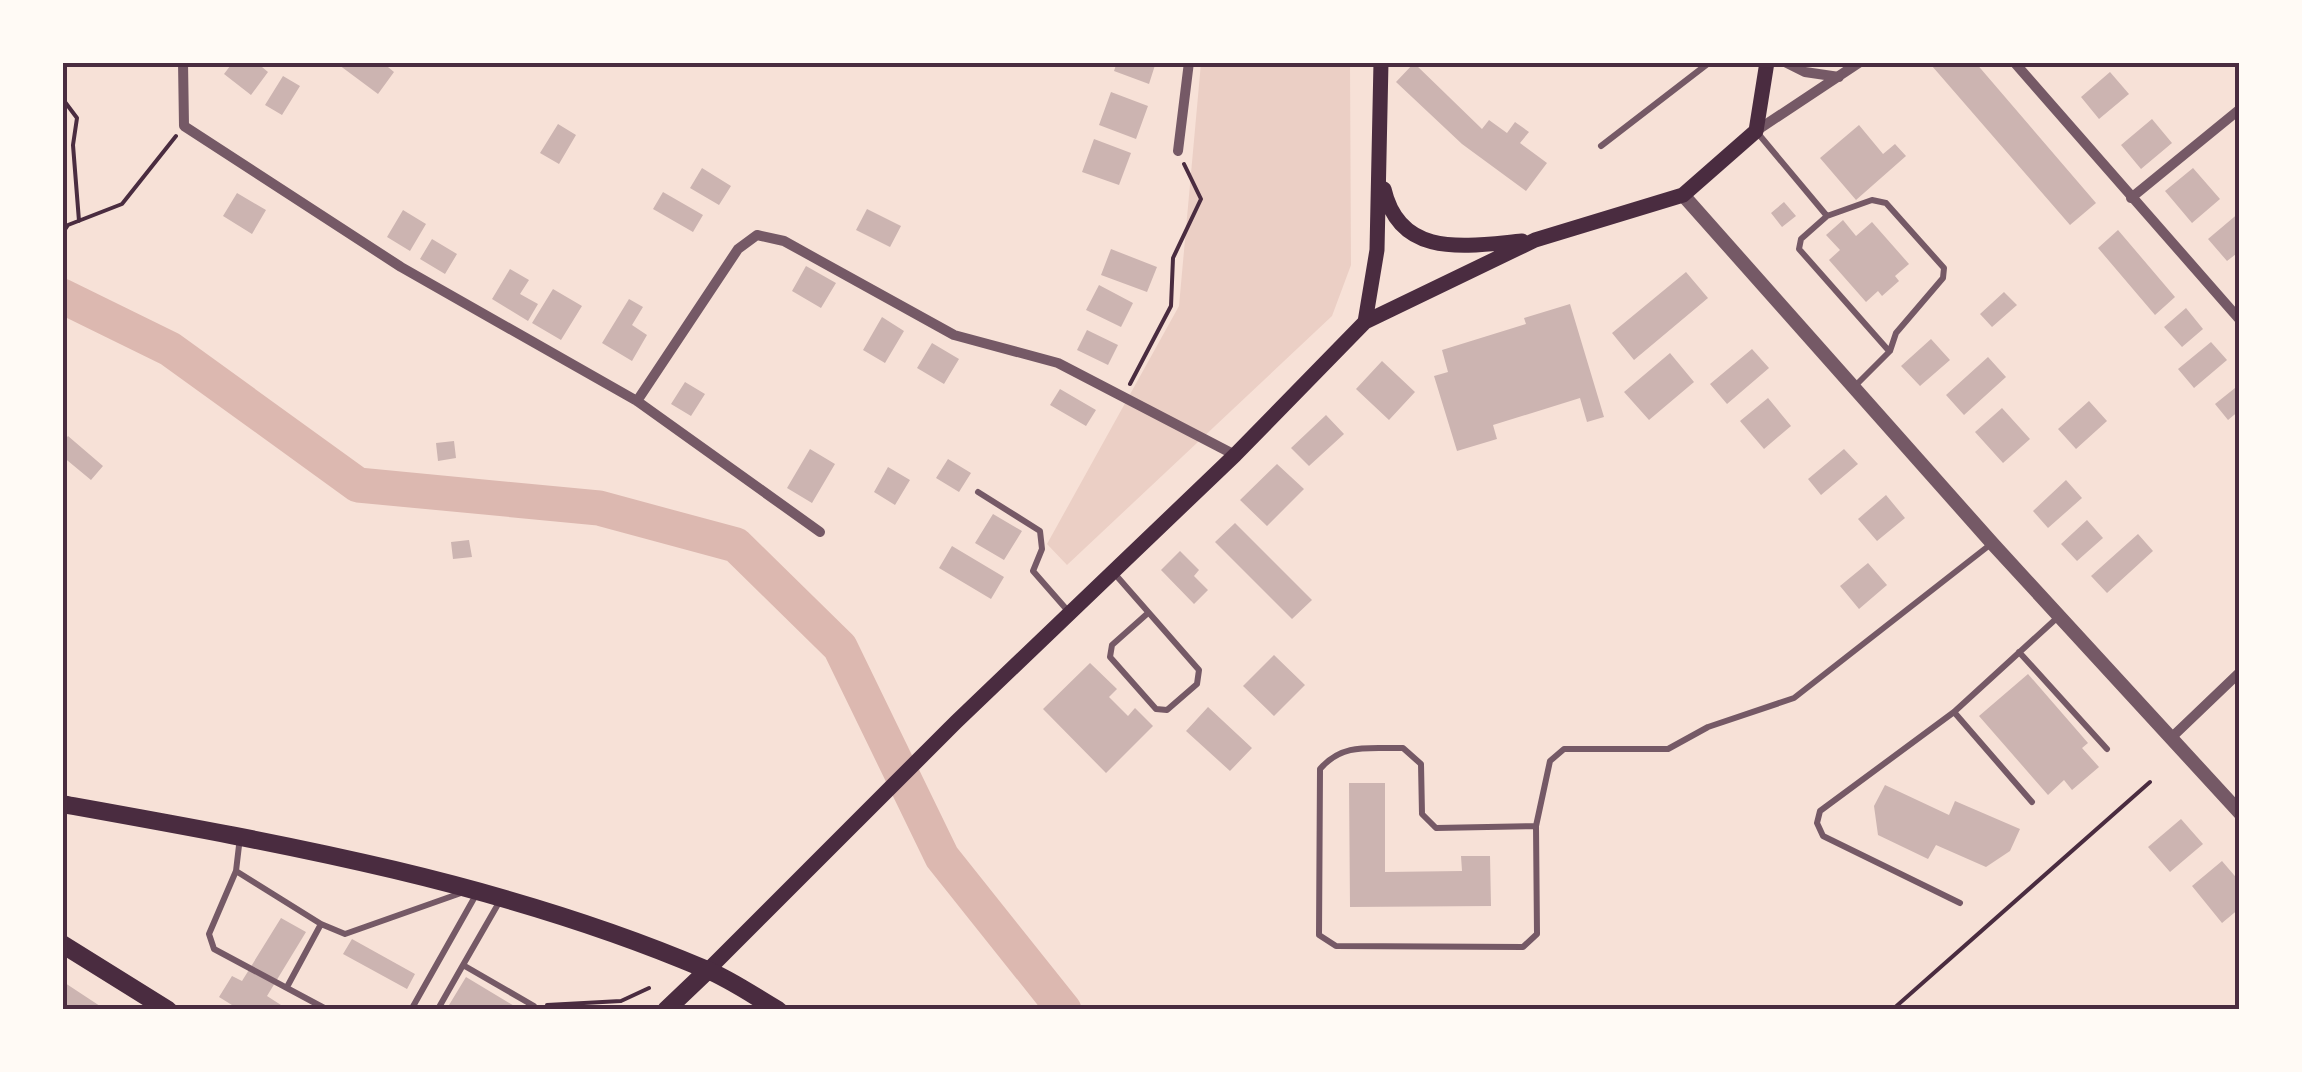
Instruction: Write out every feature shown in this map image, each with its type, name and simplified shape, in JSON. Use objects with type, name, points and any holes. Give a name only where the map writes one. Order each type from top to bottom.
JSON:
[{"type":"main road","points":[[1365,322],[1374,281],[1381,62]]},
{"type":"main road","points":[[666,1010],[956,722],[1235,456],[1365,322],[1535,240],[1683,195],[1756,131],[1767,62]]},
{"type":"main road","points":[[1380,170],[1387,200],[1401,227],[1420,238],[1444,246],[1535,240]]},
{"type":"main road","points":[[62,804],[240,836],[501,898],[708,970],[778,1010]]},
{"type":"main road","points":[[62,944],[168,1010]]},
{"type":"street","points":[[183,62],[184,126],[402,267],[637,401],[820,532]]},
{"type":"street","points":[[1178,150],[1189,62]]},
{"type":"street","points":[[1784,62],[1804,72],[1840,77]]},
{"type":"street","points":[[1756,131],[1860,62]]},
{"type":"street","points":[[2014,62],[2240,320]]},
{"type":"street","points":[[2131,198],[2240,109]]},
{"type":"street","points":[[1683,195],[1852,388],[2240,812]]},
{"type":"street","points":[[637,401],[738,249],[757,235],[784,241],[954,335],[1058,363],[1235,456]]},
{"type":"street","points":[[2171,738],[2240,672]]},
{"type":"lane","points":[[1601,146],[1710,62]]},
{"type":"lane","points":[[1756,131],[1827,216]]},
{"type":"lane","points":[[1852,388],[1890,352],[1896,333],[1943,278],[1944,268],[1886,204],[1872,200],[1827,216],[1801,239],[1799,250],[1890,352]]},
{"type":"lane","points":[[978,492],[1040,531],[1042,549],[1033,571],[1070,613]]},
{"type":"lane","points":[[1536,826],[1436,828],[1422,814],[1421,764],[1404,748],[1350,749],[1331,756],[1320,770],[1320,935],[1336,946],[1523,947],[1537,934],[1536,826],[1550,761],[1564,749],[1668,749],[1708,727],[1794,698],[1992,543]]},
{"type":"lane","points":[[1113,572],[1199,670],[1197,684],[1167,710],[1156,708],[1110,657],[1112,645],[1148,612]]},
{"type":"lane","points":[[1960,903],[1823,836],[1817,823],[1820,811],[1954,712],[2059,616]]},
{"type":"lane","points":[[2020,652],[2107,749]]},
{"type":"lane","points":[[1954,712],[2032,802]]},
{"type":"lane","points":[[240,836],[236,870],[208,934],[214,948],[328,1010]]},
{"type":"lane","points":[[236,870],[321,924],[345,934],[474,891]]},
{"type":"lane","points":[[411,1010],[474,891]]},
{"type":"lane","points":[[438,1008],[501,898]]},
{"type":"lane","points":[[287,988],[321,924]]},
{"type":"lane","points":[[463,966],[534,1008]]},
{"type":"path","points":[[62,98],[76,118],[73,145],[79,221]]},
{"type":"path","points":[[62,234],[68,226],[122,204],[184,126]]},
{"type":"path","points":[[1123,398],[1171,306],[1173,258],[1201,198],[1178,150]]},
{"type":"path","points":[[1892,1010],[2150,782]]},
{"type":"path","points":[[534,1008],[620,1002],[649,988]]},
{"type":"shaded area","points":[[1201,63],[1350,63],[1351,265],[1332,316],[1067,565],[1047,544],[1179,306]]},
{"type":"building","points":[[233,62],[256,62],[268,72],[251,95],[224,74]]},
{"type":"building","points":[[335,62],[382,62],[394,72],[378,94]]},
{"type":"building","points":[[1117,62],[1156,62],[1149,84],[1114,71]]},
{"type":"building","points":[[1936,62],[1975,62],[2096,203],[2070,225],[1932,66]]},
{"type":"building","points":[[1414,63],[1482,129],[1489,120],[1507,133],[1515,122],[1529,132],[1520,143],[1547,163],[1526,191],[1462,144],[1396,82]]},
{"type":"building","points":[[2110,72],[2129,94],[2099,119],[2081,97]]},
{"type":"building","points":[[283,76],[300,86],[282,115],[265,105]]},
{"type":"building","points":[[1111,92],[1148,106],[1136,139],[1099,125]]},
{"type":"building","points":[[2152,119],[2172,143],[2141,169],[2121,145]]},
{"type":"building","points":[[558,124],[576,135],[559,164],[540,153]]},
{"type":"building","points":[[1859,125],[1883,154],[1895,144],[1906,156],[1856,200],[1820,158]]},
{"type":"building","points":[[1094,139],[1131,153],[1119,185],[1082,172]]},
{"type":"building","points":[[702,168],[731,186],[719,205],[690,188]]},
{"type":"building","points":[[2193,168],[2220,199],[2192,223],[2165,191]]},
{"type":"building","points":[[663,192],[703,215],[693,232],[653,209]]},
{"type":"building","points":[[237,193],[266,210],[252,234],[223,216]]},
{"type":"building","points":[[1784,202],[1796,216],[1782,227],[1771,213]]},
{"type":"building","points":[[867,209],[901,226],[890,247],[856,230]]},
{"type":"building","points":[[403,210],[426,224],[410,251],[387,237]]},
{"type":"building","points":[[2240,212],[2240,251],[2227,261],[2208,239]]},
{"type":"building","points":[[1843,220],[1856,236],[1872,222],[1909,264],[1895,276],[1899,281],[1882,296],[1878,291],[1866,302],[1829,260],[1840,250],[1826,235]]},
{"type":"building","points":[[2118,230],[2175,297],[2155,315],[2098,248]]},
{"type":"building","points":[[432,239],[457,254],[445,274],[420,259]]},
{"type":"building","points":[[1111,249],[1157,267],[1147,292],[1101,275]]},
{"type":"building","points":[[806,266],[836,283],[821,308],[792,291]]},
{"type":"building","points":[[510,269],[529,280],[520,294],[538,304],[528,321],[492,299]]},
{"type":"building","points":[[1686,272],[1708,298],[1634,360],[1612,333]]},
{"type":"building","points":[[1099,285],[1133,303],[1121,327],[1086,310]]},
{"type":"building","points":[[553,289],[582,306],[561,340],[532,323]]},
{"type":"building","points":[[2004,292],[2017,305],[1992,327],[1980,314]]},
{"type":"building","points":[[629,299],[643,307],[632,325],[647,335],[632,361],[602,343]]},
{"type":"building","points":[[1570,304],[1604,417],[1587,422],[1580,398],[1493,425],[1497,439],[1457,451],[1434,376],[1448,372],[1442,350],[1526,324],[1524,318]]},
{"type":"building","points":[[2186,308],[2203,329],[2182,347],[2164,327]]},
{"type":"building","points":[[882,317],[904,331],[885,363],[863,350]]},
{"type":"building","points":[[1087,330],[1118,345],[1108,365],[1077,350]]},
{"type":"building","points":[[1931,339],[1950,360],[1920,386],[1901,366]]},
{"type":"building","points":[[2211,342],[2227,360],[2194,388],[2178,369]]},
{"type":"building","points":[[932,343],[959,359],[944,384],[917,368]]},
{"type":"building","points":[[1752,349],[1769,368],[1727,404],[1710,384]]},
{"type":"building","points":[[1670,353],[1694,382],[1649,420],[1624,392]]},
{"type":"building","points":[[1988,357],[2006,377],[1964,415],[1946,395]]},
{"type":"building","points":[[1382,361],[1415,392],[1389,420],[1356,389]]},
{"type":"building","points":[[685,382],[705,394],[691,416],[671,404]]},
{"type":"building","points":[[2240,384],[2240,410],[2228,420],[2215,404]]},
{"type":"building","points":[[1060,389],[1096,410],[1086,426],[1050,405]]},
{"type":"building","points":[[1768,398],[1791,426],[1764,449],[1740,421]]},
{"type":"building","points":[[2089,401],[2107,421],[2076,449],[2058,429]]},
{"type":"building","points":[[2002,408],[2030,439],[2003,463],[1975,432]]},
{"type":"building","points":[[1326,415],[1344,434],[1309,466],[1291,448]]},
{"type":"building","points":[[68,436],[103,466],[91,480],[62,456],[62,443]]},
{"type":"building","points":[[454,441],[456,458],[438,461],[436,443]]},
{"type":"building","points":[[810,449],[835,464],[812,503],[787,488]]},
{"type":"building","points":[[1844,449],[1858,464],[1821,495],[1808,479]]},
{"type":"building","points":[[948,459],[971,473],[959,492],[936,478]]},
{"type":"building","points":[[1277,464],[1304,489],[1267,526],[1240,500]]},
{"type":"building","points":[[888,467],[910,480],[895,505],[874,492]]},
{"type":"building","points":[[2066,480],[2082,498],[2048,528],[2033,511]]},
{"type":"building","points":[[1886,495],[1905,518],[1877,541],[1858,519]]},
{"type":"building","points":[[993,514],[1022,531],[1004,560],[975,543]]},
{"type":"building","points":[[2087,520],[2103,538],[2077,561],[2061,544]]},
{"type":"building","points":[[1235,523],[1312,600],[1292,619],[1215,542]]},
{"type":"building","points":[[2138,534],[2153,551],[2107,593],[2091,576]]},
{"type":"building","points":[[469,540],[472,557],[453,559],[451,542]]},
{"type":"building","points":[[952,546],[1004,577],[991,599],[939,568]]},
{"type":"building","points":[[1180,551],[1199,570],[1194,576],[1208,590],[1194,604],[1161,570]]},
{"type":"building","points":[[1868,563],[1887,585],[1859,609],[1840,586]]},
{"type":"building","points":[[1274,655],[1305,685],[1274,716],[1243,686]]},
{"type":"building","points":[[1090,663],[1117,689],[1109,697],[1128,716],[1135,708],[1153,726],[1106,773],[1043,709]]},
{"type":"building","points":[[2028,674],[2088,743],[2082,748],[2099,767],[2072,790],[2064,780],[2048,795],[1979,716]]},
{"type":"building","points":[[1208,707],[1252,748],[1230,771],[1186,731]]},
{"type":"building","points":[[1349,783],[1385,783],[1385,872],[1462,871],[1461,856],[1490,856],[1491,906],[1350,907]]},
{"type":"building","points":[[1885,785],[1949,815],[1955,801],[2020,829],[2010,851],[1986,867],[1936,845],[1928,859],[1878,835],[1874,806]]},
{"type":"building","points":[[2181,819],[2203,844],[2170,872],[2148,847]]},
{"type":"building","points":[[2222,861],[2240,882],[2240,908],[2222,923],[2192,886]]},
{"type":"building","points":[[281,918],[306,932],[267,996],[281,1005],[279,1010],[240,1010],[219,997],[232,976],[242,981]]},
{"type":"building","points":[[352,939],[415,974],[407,989],[343,954]]},
{"type":"building","points":[[466,977],[521,1010],[446,1010]]},
{"type":"building","points":[[62,981],[106,1010],[62,1010]]},
{"type":"waterway","points":[[62,296],[170,349],[358,485],[599,508],[736,545],[840,647],[942,857],[1064,1010]]}]
